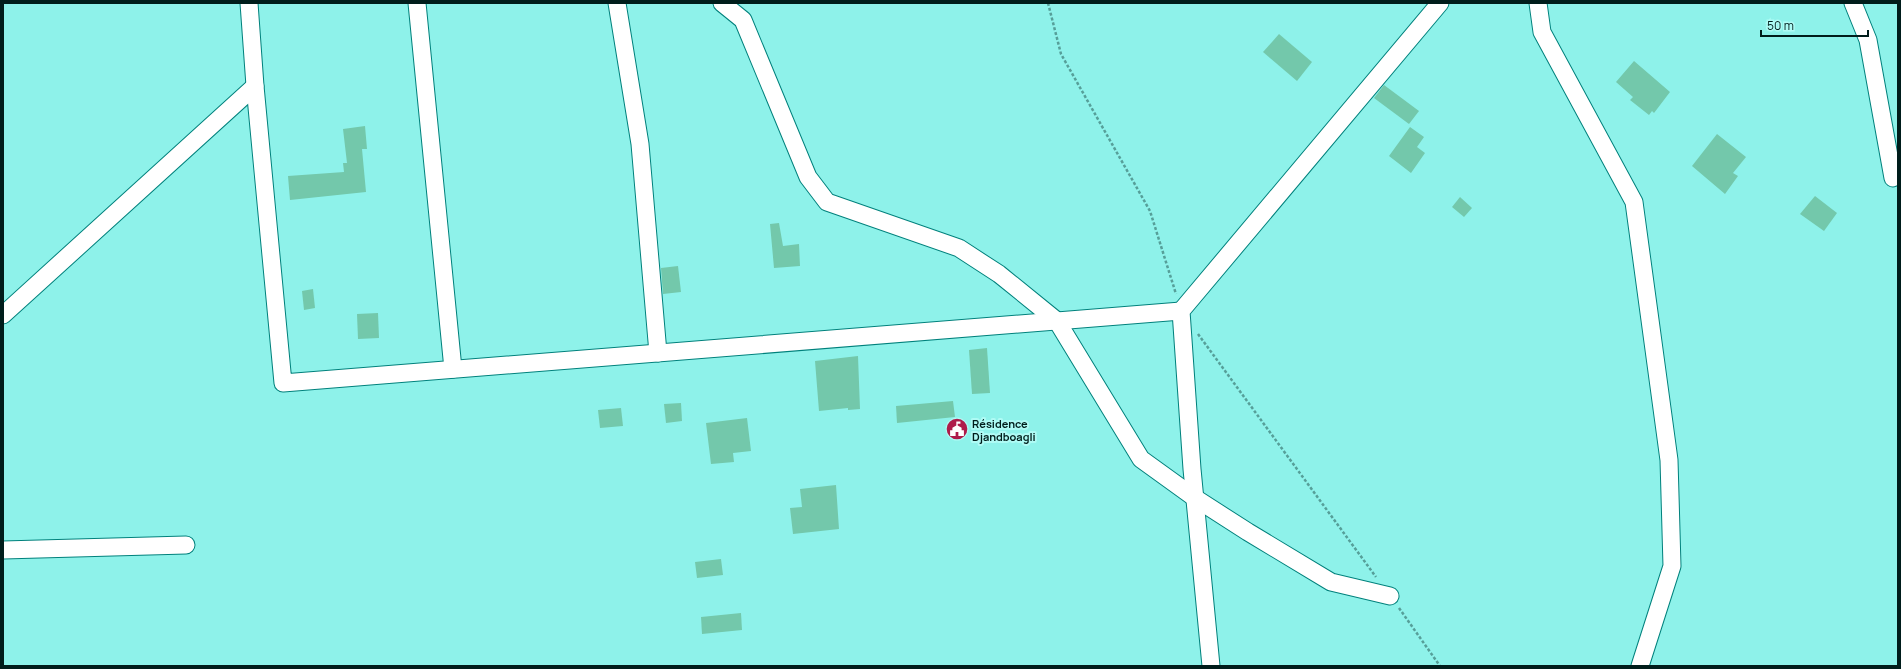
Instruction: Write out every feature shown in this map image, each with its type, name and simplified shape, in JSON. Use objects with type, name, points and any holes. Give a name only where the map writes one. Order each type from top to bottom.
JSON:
[{"type":"street","points":[[249,3],[255,86],[283,383],[1181,311]]},
{"type":"street","points":[[417,3],[453,369]]},
{"type":"street","points":[[617,3],[640,144],[658,353]]},
{"type":"street","points":[[722,3],[742,11],[808,176],[827,202],[959,248],[999,274],[1057,321],[1141,459],[1195,498],[1331,582],[1390,596]]},
{"type":"street","points":[[1211,666],[1195,498],[1181,311],[1440,3]]},
{"type":"street","points":[[1538,3],[1542,32],[1634,202],[1669,460],[1672,566],[1640,666]]},
{"type":"street","points":[[1853,3],[1868,40],[1893,178]]},
{"type":"street","points":[[3,315],[255,86]]},
{"type":"street","points":[[3,550],[186,545]]},
{"type":"path","points":[[1048,3],[1061,54],[1150,211],[1181,311]]},
{"type":"path","points":[[1195,330],[1440,666]]},
{"type":"building","points":[[1279,34],[1312,62],[1297,81],[1263,52]]},
{"type":"building","points":[[1634,61],[1670,92],[1654,113],[1652,111],[1649,115],[1630,100],[1633,97],[1616,82]]},
{"type":"building","points":[[1384,85],[1419,111],[1409,124],[1374,98]]},
{"type":"building","points":[[365,126],[367,149],[362,149],[366,192],[290,200],[288,176],[344,172],[343,163],[347,163],[343,129]]},
{"type":"building","points":[[1410,127],[1424,137],[1417,147],[1425,153],[1411,173],[1389,156]]},
{"type":"building","points":[[1717,134],[1746,157],[1733,173],[1738,176],[1725,194],[1692,166]]},
{"type":"building","points":[[1815,196],[1837,213],[1824,231],[1800,214]]},
{"type":"building","points":[[1460,197],[1472,208],[1464,217],[1452,207]]},
{"type":"building","points":[[779,223],[783,246],[799,244],[800,266],[774,268],[770,224]]},
{"type":"building","points":[[678,266],[681,292],[663,294],[661,268]]},
{"type":"building","points":[[313,289],[315,308],[304,310],[302,291]]},
{"type":"building","points":[[378,313],[379,338],[358,339],[357,314]]},
{"type":"building","points":[[987,348],[990,393],[972,394],[969,350]]},
{"type":"building","points":[[858,356],[860,409],[848,410],[848,408],[819,411],[815,361]]},
{"type":"building","points":[[953,401],[955,417],[897,423],[896,406]]},
{"type":"building","points":[[681,403],[682,421],[666,423],[664,404]]},
{"type":"building","points":[[621,408],[623,426],[600,428],[598,410]]},
{"type":"building","points":[[747,418],[751,451],[733,453],[734,462],[711,464],[706,423]]},
{"type":"building","points":[[836,485],[839,529],[793,534],[790,508],[802,507],[800,489]]},
{"type":"building","points":[[721,559],[723,575],[697,578],[695,562]]},
{"type":"building","points":[[741,613],[742,630],[702,634],[701,617]]},
{"type":"place","name":"Résidence Djandboagli","points":[[957,429]]}]
